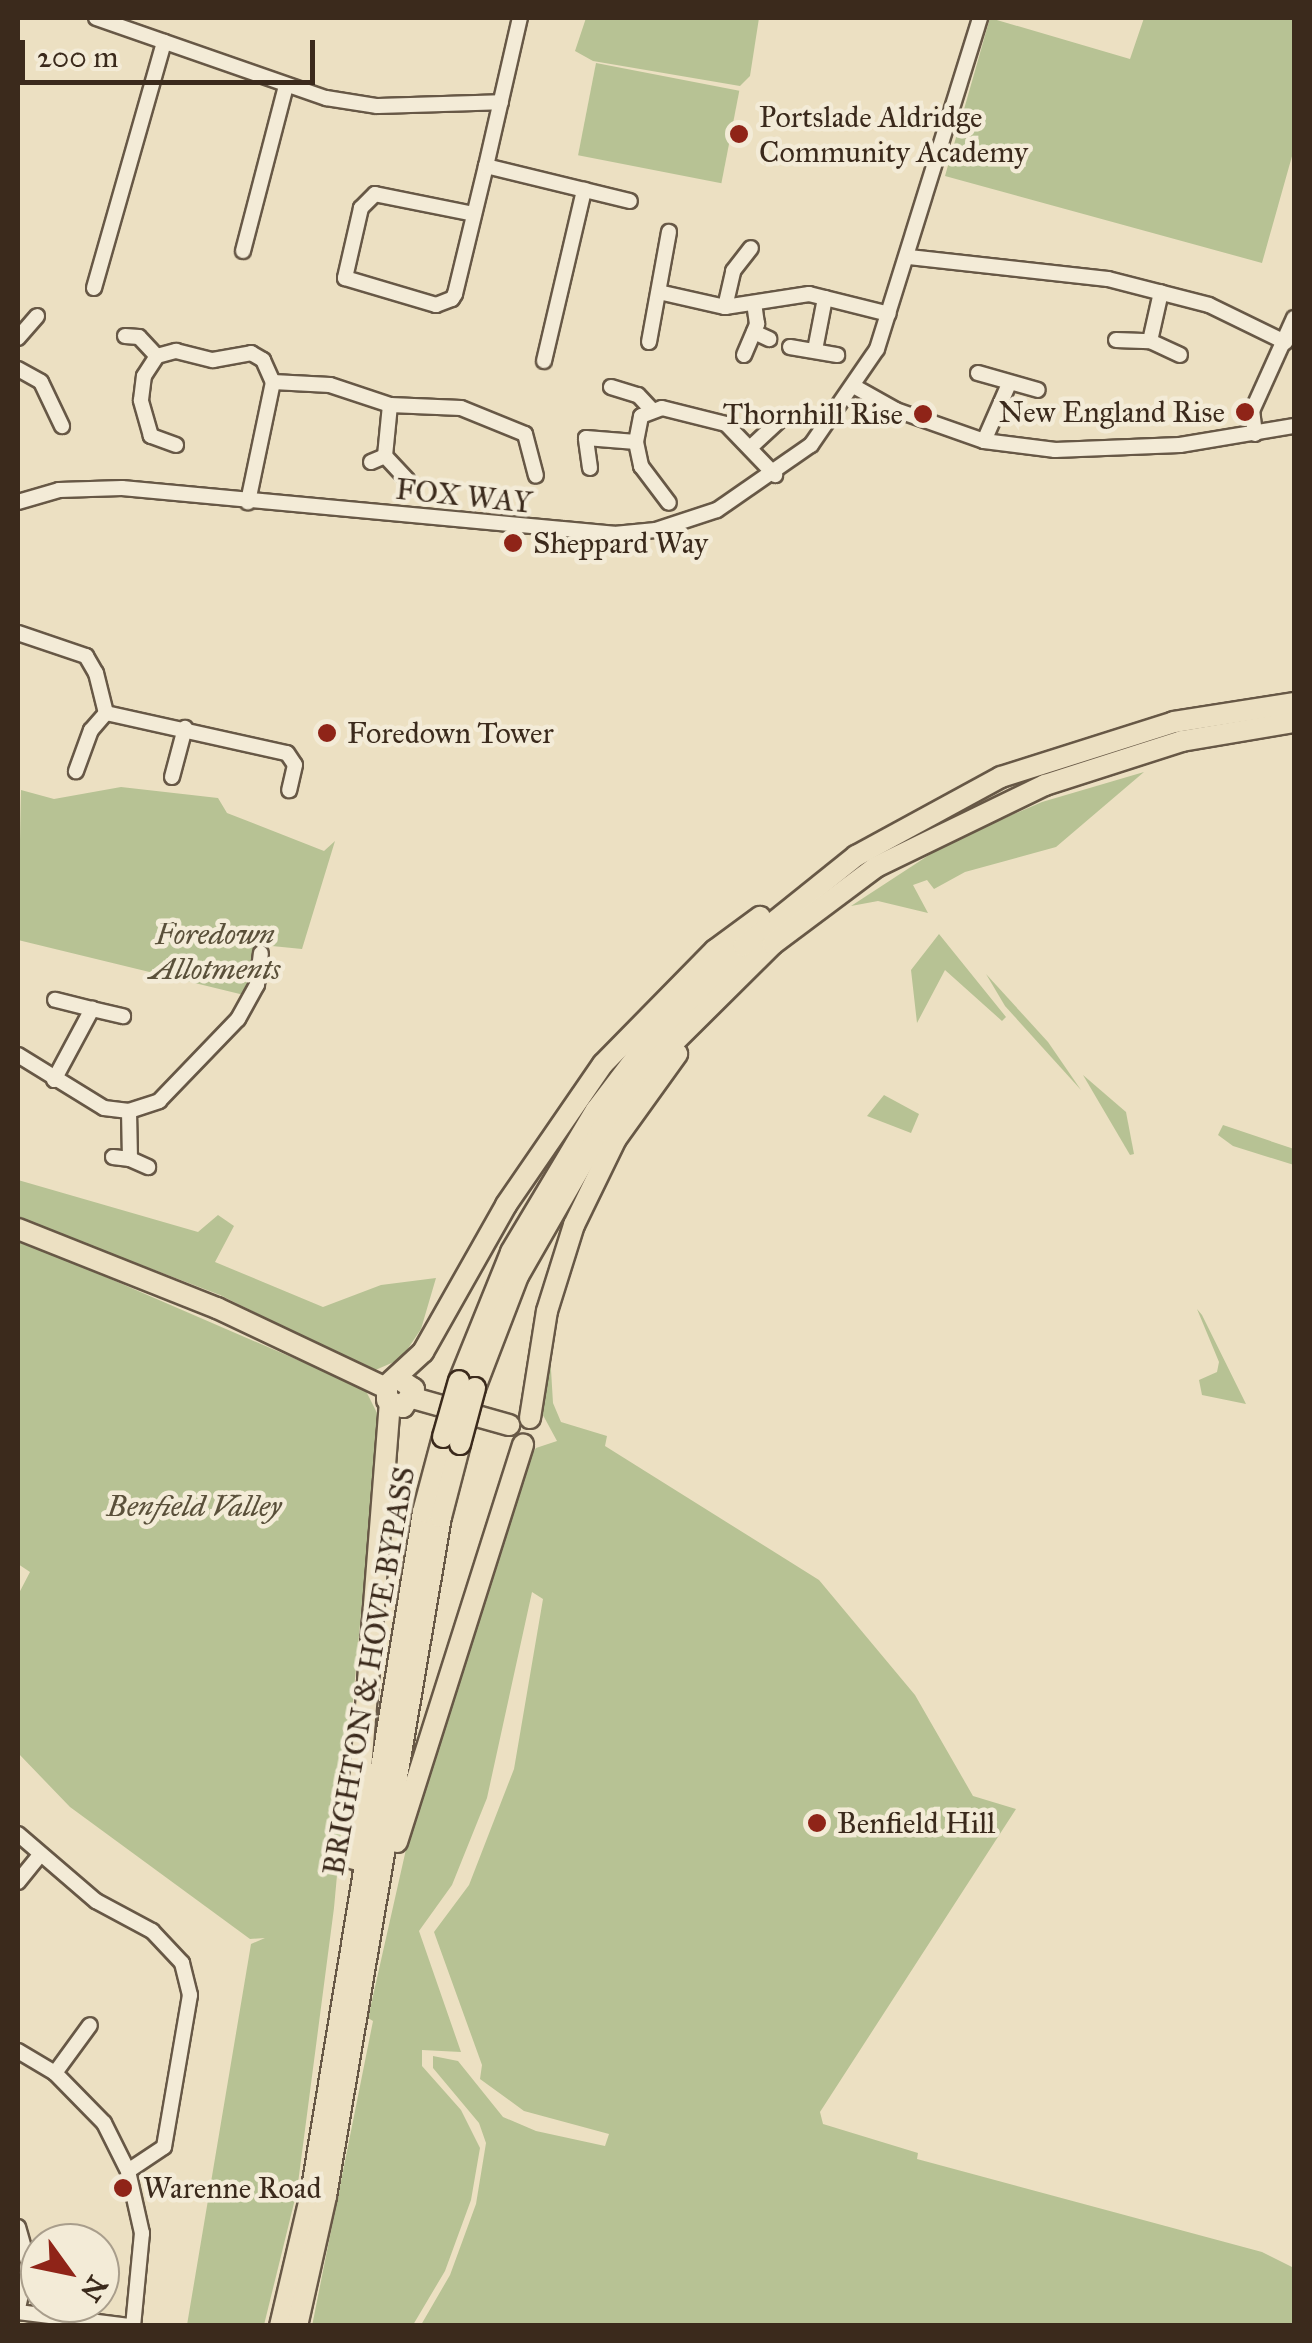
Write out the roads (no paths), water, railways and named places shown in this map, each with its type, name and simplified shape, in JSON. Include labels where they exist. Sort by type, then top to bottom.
[{"type":"highway","name":"BRIGHTON & HOVE BYPASS","points":[[297,2326],[372,1926],[452,1440],[511,1252],[596,1110],[638,1055],[744,946],[856,856],[1001,777],[1174,722],[1294,703]]},
{"type":"highway","name":"BRIGHTON & HOVE BYPASS","points":[[467,1384],[518,1276],[601,1131],[647,1069],[773,944],[876,868],[1045,784],[1182,741],[1294,722]]},
{"type":"highway","points":[[343,1986],[391,1390],[424,1352],[506,1205],[603,1064],[714,950],[856,856]]},
{"type":"highway","points":[[372,1926],[523,1444],[536,1432],[530,1418],[558,1272],[604,1162],[660,1074],[773,944]]},
{"type":"highway","points":[[18,1229],[217,1308],[391,1390],[411,1384],[413,1398],[508,1425]]},
{"type":"highway","points":[[508,1425],[518,1416],[530,1418]]},
{"type":"highway","points":[[508,1425],[510,1438],[523,1444]]},
{"type":"highway","name":"BRIGHTON & HOVE BYPASS","points":[[280,2326],[310,2194],[423,1512],[452,1440]]},
{"type":"street","points":[[96,18],[286,86],[378,106],[500,102]]},
{"type":"street","points":[[474,214],[375,194],[361,208],[344,278],[448,304],[474,214],[520,18]]},
{"type":"street","name":"FOX WAY","points":[[18,502],[90,487],[614,534],[682,523],[775,475],[824,432],[856,388],[909,257],[980,18]]},
{"type":"street","points":[[94,288],[164,42]]},
{"type":"street","points":[[243,251],[286,86]]},
{"type":"street","points":[[486,166],[630,201]]},
{"type":"street","points":[[544,360],[584,190]]},
{"type":"street","points":[[649,342],[663,292],[669,232]]},
{"type":"street","points":[[725,307],[734,271],[751,248]]},
{"type":"street","points":[[909,257],[1024,266],[1161,292],[1209,305],[1285,342]]},
{"type":"street","points":[[663,292],[725,307],[793,293],[889,314]]},
{"type":"street","points":[[1150,342],[1161,292]]},
{"type":"street","points":[[815,350],[825,298]]},
{"type":"street","points":[[744,355],[761,336],[754,303]]},
{"type":"street","points":[[18,338],[37,316]]},
{"type":"street","points":[[1255,434],[1252,411],[1294,319]]},
{"type":"street","points":[[125,336],[139,337],[157,356]]},
{"type":"street","points":[[1116,340],[1150,342],[1180,355]]},
{"type":"street","points":[[790,346],[837,356]]},
{"type":"street","points":[[176,445],[148,443],[140,388],[157,356],[176,350],[213,360],[251,354],[270,369],[273,382],[248,502]]},
{"type":"street","points":[[18,370],[41,382],[62,426]]},
{"type":"street","points":[[978,373],[1008,386],[1038,390]]},
{"type":"street","points":[[273,382],[330,386],[390,406],[444,404],[514,428],[530,442],[536,476]]},
{"type":"street","points":[[984,441],[1008,386]]},
{"type":"street","points":[[611,387],[638,394],[652,410]]},
{"type":"street","points":[[856,388],[896,410],[984,441],[1055,450],[1255,434],[1294,426]]},
{"type":"street","points":[[390,406],[378,459],[406,480]]},
{"type":"street","points":[[669,503],[641,466],[636,442],[641,416],[652,410],[716,420],[752,446],[775,475]]},
{"type":"street","points":[[752,446],[780,420]]},
{"type":"street","points":[[590,468],[586,438],[636,442]]},
{"type":"street","points":[[18,634],[86,656],[106,713]]},
{"type":"street","points":[[106,713],[141,725],[184,728],[287,753],[295,764],[289,790]]},
{"type":"street","points":[[76,771],[92,730],[106,713]]},
{"type":"street","points":[[172,777],[184,728]]},
{"type":"street","points":[[18,1056],[104,1108],[129,1110],[167,1098],[206,1059],[249,1002],[260,953]]},
{"type":"street","points":[[54,1000],[123,1016]]},
{"type":"street","points":[[54,1080],[92,1009]]},
{"type":"street","points":[[129,1110],[121,1158],[148,1166]]},
{"type":"street","points":[[18,1834],[96,1901],[152,1931],[182,1963],[190,1996],[164,2147],[128,2171]]},
{"type":"street","points":[[18,1882],[40,1855]]},
{"type":"street","points":[[55,2073],[90,2025]]},
{"type":"street","points":[[18,2051],[55,2073],[104,2123],[128,2171],[142,2232],[131,2326],[18,2310],[28,2263],[18,2226]]},
{"type":"place","name":"Portslade Aldridge Community Academy","points":[[739,134]]},
{"type":"place","name":"New England Rise","points":[[1245,412]]},
{"type":"place","name":"Thornhill Rise","points":[[923,414]]},
{"type":"place","name":"Sheppard Way","points":[[513,543]]},
{"type":"place","name":"Foredown Tower","points":[[327,733]]},
{"type":"place","name":"Benfield Hill","points":[[817,1823]]},
{"type":"place","name":"Warenne Road","points":[[123,2188]]},
{"type":"park label","name":"Foredown Allotments","points":[[215,951]]},
{"type":"park label","name":"Benfield Valley","points":[[194,1506]]}]
